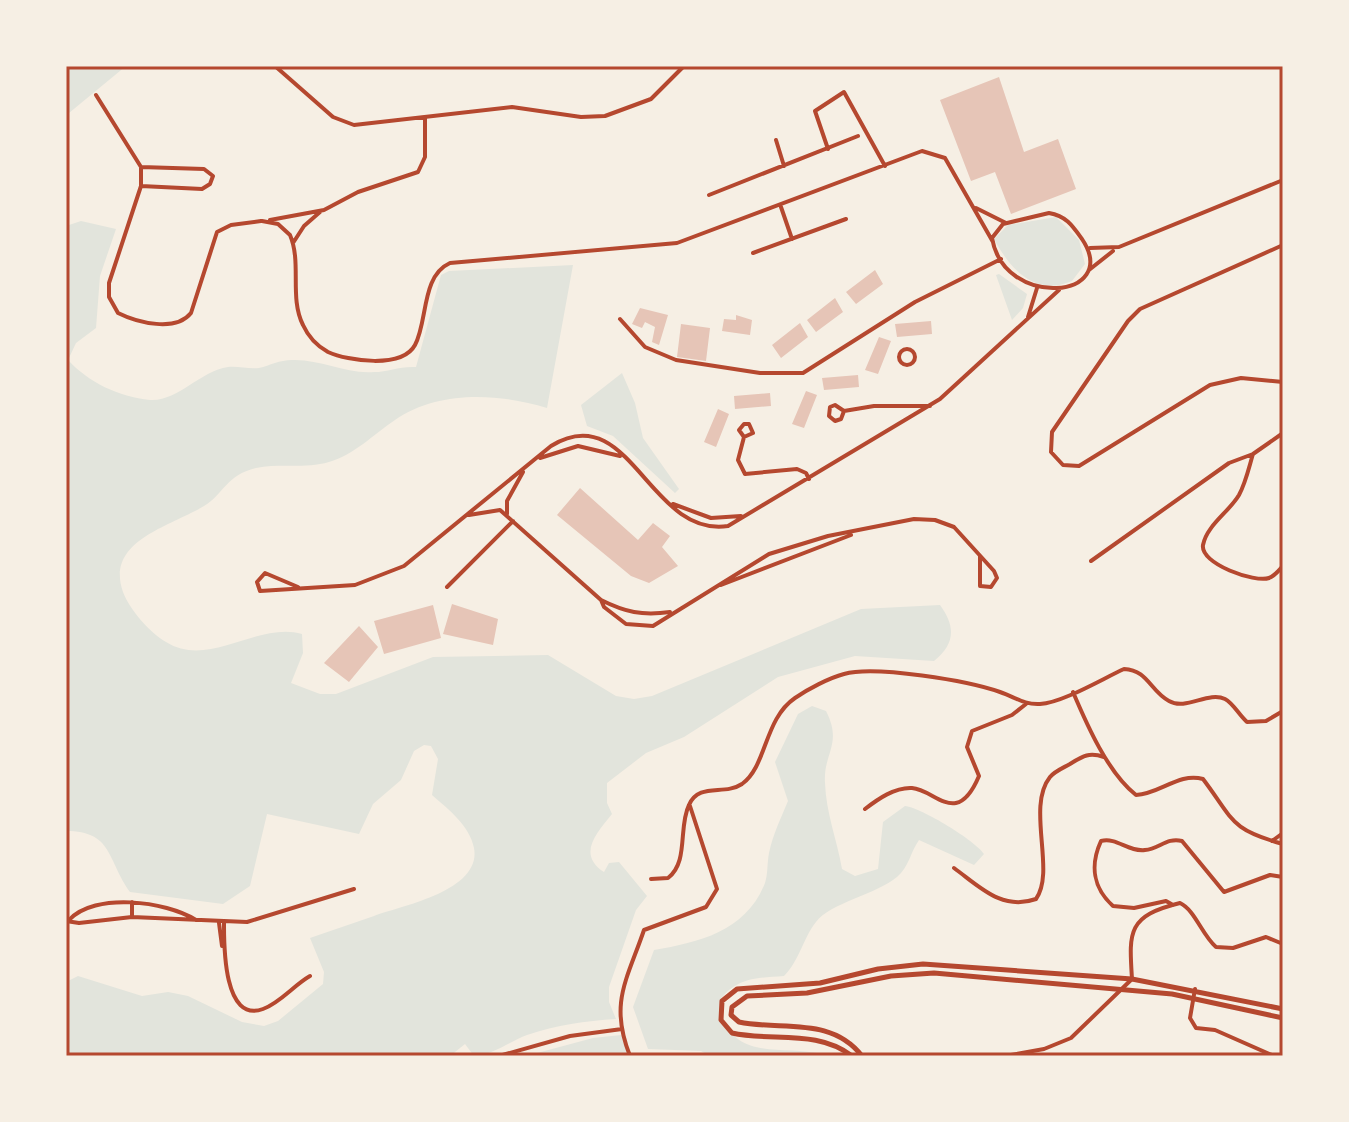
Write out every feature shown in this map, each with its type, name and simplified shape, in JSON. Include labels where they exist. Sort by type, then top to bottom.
[{"type":"main road","points":[[852,1056],[829,1043],[806,1038],[732,1033],[721,1020],[722,1001],[737,989],[820,983],[878,969],[923,964],[1132,979],[1195,989],[1283,1009]]},
{"type":"main road","points":[[862,1056],[846,1041],[824,1029],[739,1022],[731,1015],[732,1007],[747,996],[807,993],[912,973],[1124,988],[1193,998],[1283,1018]]},
{"type":"street","points":[[275,66],[297,88],[343,123],[373,125],[512,107],[581,117],[605,116],[651,99],[684,66]]},
{"type":"street","points":[[828,149],[815,111],[844,92],[885,166]]},
{"type":"street","points":[[96,95],[141,167],[141,186],[109,283],[111,303],[124,316],[173,325],[188,318],[217,232],[231,225],[324,210]]},
{"type":"street","points":[[293,243],[304,226],[324,210],[358,192],[418,172],[425,157],[425,117]]},
{"type":"street","points":[[709,195],[858,136]]},
{"type":"street","points":[[776,140],[784,166]]},
{"type":"street","points":[[262,221],[282,226],[293,243],[297,307],[309,336],[319,346],[336,355],[384,360],[401,356],[414,346],[432,282],[439,270],[450,263],[677,243],[922,151],[941,155],[976,208],[1001,259],[1014,274],[1037,288],[1059,290]]},
{"type":"street","points":[[141,167],[204,169],[213,178],[202,189],[141,186]]},
{"type":"street","points":[[1087,248],[1098,251],[1119,247],[1283,180]]},
{"type":"street","points":[[780,206],[792,239]]},
{"type":"street","points":[[976,208],[1006,223]]},
{"type":"street","points":[[993,242],[995,232],[1006,223],[1043,214],[1059,215],[1071,224],[1087,248],[1090,260],[1087,271]]},
{"type":"street","points":[[753,253],[846,219]]},
{"type":"street","points":[[1283,245],[1140,309],[1128,321],[1052,432],[1051,452],[1063,465],[1079,466],[1210,385],[1241,378],[1283,382]]},
{"type":"street","points":[[298,587],[265,573],[257,582],[260,591],[267,593],[298,587],[339,588],[370,582],[411,561],[561,440],[582,434],[608,443],[689,522],[728,526],[931,406],[970,375],[1059,290],[1077,283],[1087,271],[1119,247]]},
{"type":"street","points":[[620,319],[645,347],[676,360],[760,373],[803,373],[915,302],[1001,259]]},
{"type":"street","points":[[1024,322],[1033,307],[1037,288]]},
{"type":"street","points":[[844,411],[839,421],[829,416],[829,410],[835,405],[844,411],[874,406],[931,406]]},
{"type":"street","points":[[1091,561],[1229,463],[1253,454],[1283,433]]},
{"type":"street","points":[[582,434],[583,446]]},
{"type":"street","points":[[744,437],[738,460],[745,474],[797,469],[809,479]]},
{"type":"street","points":[[537,459],[583,446],[622,456]]},
{"type":"street","points":[[1253,454],[1238,497],[1211,528],[1204,543],[1204,554],[1210,562],[1259,579],[1268,578],[1283,566]]},
{"type":"street","points":[[508,517],[507,501],[527,466]]},
{"type":"street","points":[[672,504],[711,518],[744,516]]},
{"type":"street","points":[[467,516],[492,510],[508,517],[601,600],[619,620],[636,626],[653,626],[670,612],[784,549],[914,519],[935,520],[960,532],[980,556],[997,578],[991,587],[980,586],[977,581],[980,556]]},
{"type":"street","points":[[707,526],[711,518]]},
{"type":"street","points":[[447,587],[513,521]]},
{"type":"street","points":[[719,585],[731,584],[853,533]]},
{"type":"street","points":[[784,549],[788,559]]},
{"type":"street","points":[[601,600],[638,616],[670,612]]},
{"type":"street","points":[[636,626],[638,616]]},
{"type":"street","points":[[651,879],[668,878],[677,867],[683,820],[689,803],[702,791],[730,789],[743,783],[780,712],[795,698],[843,674],[865,671],[919,676],[1000,692],[1026,704],[1044,704],[1124,669],[1144,676],[1168,701],[1178,704],[1220,697],[1228,701],[1247,722],[1256,723],[1283,711]]},
{"type":"street","points":[[1073,692],[1106,758],[1124,786],[1136,795],[1151,794],[1188,776],[1203,779],[1230,820],[1251,835],[1283,844]]},
{"type":"street","points":[[865,809],[878,799],[907,788],[917,789],[938,802],[956,802],[971,791],[979,776],[967,747],[972,731],[1012,715],[1026,704]]},
{"type":"street","points":[[954,868],[1004,902],[1022,904],[1036,899],[1042,885],[1042,801],[1047,781],[1052,774],[1083,756],[1093,753],[1106,758]]},
{"type":"street","points":[[630,1056],[622,1029],[620,993],[644,930],[697,912],[715,896],[716,882],[689,803]]},
{"type":"street","points":[[1272,841],[1283,833]]},
{"type":"street","points":[[1173,905],[1166,901],[1134,908],[1113,906],[1096,885],[1093,868],[1101,841],[1114,840],[1128,849],[1143,851],[1174,839],[1182,841],[1224,892],[1270,875],[1283,877]]},
{"type":"street","points":[[67,921],[79,923],[132,917],[247,922],[354,889]]},
{"type":"street","points":[[67,921],[77,911],[132,902],[187,914],[198,921]]},
{"type":"street","points":[[132,902],[132,917]]},
{"type":"street","points":[[1005,1056],[1044,1049],[1071,1038],[1124,988],[1132,979],[1131,931],[1150,914],[1184,904],[1200,931],[1216,947],[1233,948],[1266,937],[1283,944]]},
{"type":"street","points":[[221,923],[222,946],[231,987],[247,1008],[258,1011],[271,1006],[310,976]]},
{"type":"street","points":[[1195,989],[1190,1018],[1196,1028],[1215,1030],[1274,1056]]},
{"type":"street","points":[[499,1056],[570,1036],[622,1029]]},
{"type":"shaded area","points":[[66,66],[126,66],[69,113],[66,120]]},
{"type":"shaded area","points":[[1056,217],[1079,240],[1085,264],[1072,281],[1059,285],[1035,283],[1016,270],[994,239],[1008,225]]},
{"type":"shaded area","points":[[81,221],[116,229],[100,276],[96,328],[76,343],[68,360],[105,387],[127,396],[150,400],[170,396],[208,374],[228,367],[259,368],[290,360],[364,372],[416,367],[441,275],[449,271],[573,265],[547,408],[489,397],[430,403],[395,420],[338,459],[320,464],[246,471],[204,506],[158,529],[131,548],[123,560],[120,575],[123,592],[141,620],[166,642],[182,649],[199,650],[268,634],[302,634],[303,653],[291,683],[320,694],[336,694],[433,657],[548,655],[616,696],[634,699],[652,696],[861,609],[940,605],[951,628],[949,642],[934,661],[855,656],[778,677],[684,737],[646,753],[607,783],[607,803],[612,814],[595,836],[590,851],[592,858],[604,872],[609,863],[619,862],[647,896],[636,910],[609,987],[609,1002],[616,1019],[549,1029],[527,1035],[487,1054],[474,1056],[465,1044],[450,1056],[66,1056],[66,982],[78,976],[142,996],[168,992],[188,996],[242,1022],[264,1026],[278,1021],[323,984],[324,972],[310,938],[420,901],[453,886],[466,875],[473,863],[474,848],[463,825],[432,795],[438,759],[431,746],[424,745],[414,751],[401,780],[373,804],[359,834],[267,814],[250,886],[223,904],[130,892],[101,842],[81,832],[66,831],[66,226]]},
{"type":"shaded area","points":[[999,274],[1027,294],[1023,308],[1012,320],[996,275]]},
{"type":"shaded area","points":[[622,373],[635,403],[643,438],[679,489],[675,493],[613,436],[587,426],[581,405]]},
{"type":"shaded area","points":[[812,706],[826,711],[833,732],[825,783],[842,869],[855,876],[878,869],[883,822],[905,806],[948,826],[984,854],[974,865],[919,840],[897,877],[832,909],[816,922],[784,976],[756,978],[741,983],[720,1000],[724,1020],[732,1034],[744,1043],[823,1054],[821,1056],[710,1056],[701,1051],[648,1049],[633,1007],[654,950],[720,932],[746,913],[757,899],[766,880],[769,853],[788,801],[775,762],[798,714]]},
{"type":"shaded area","points":[[621,1035],[628,1056],[526,1056],[593,1038]]},
{"type":"building","points":[[999,77],[1024,152],[1058,139],[1076,189],[1011,214],[995,172],[971,181],[940,100]]},
{"type":"building","points":[[875,270],[883,284],[856,304],[846,292]]},
{"type":"building","points":[[835,298],[843,312],[816,332],[807,320]]},
{"type":"building","points":[[640,308],[668,315],[659,345],[652,342],[655,327],[645,322],[642,328],[632,324]]},
{"type":"building","points":[[736,315],[752,320],[750,335],[722,331],[724,319],[736,320]]},
{"type":"building","points":[[931,321],[932,334],[897,337],[895,324]]},
{"type":"building","points":[[800,323],[808,337],[781,358],[772,345]]},
{"type":"building","points":[[681,324],[710,328],[706,361],[677,357]]},
{"type":"building","points":[[879,337],[891,341],[878,374],[865,370]]},
{"type":"building","points":[[858,375],[859,387],[824,390],[822,378]]},
{"type":"building","points":[[806,391],[817,395],[804,428],[792,424]]},
{"type":"building","points":[[770,393],[771,406],[735,409],[734,396]]},
{"type":"building","points":[[718,409],[729,414],[716,447],[704,442]]},
{"type":"building","points":[[580,488],[638,540],[653,523],[670,536],[662,547],[678,566],[649,583],[631,576],[557,515]]},
{"type":"building","points":[[452,604],[498,619],[493,645],[443,634]]},
{"type":"building","points":[[433,605],[441,638],[384,654],[374,621]]},
{"type":"building","points":[[359,626],[378,647],[349,682],[324,663]]}]
